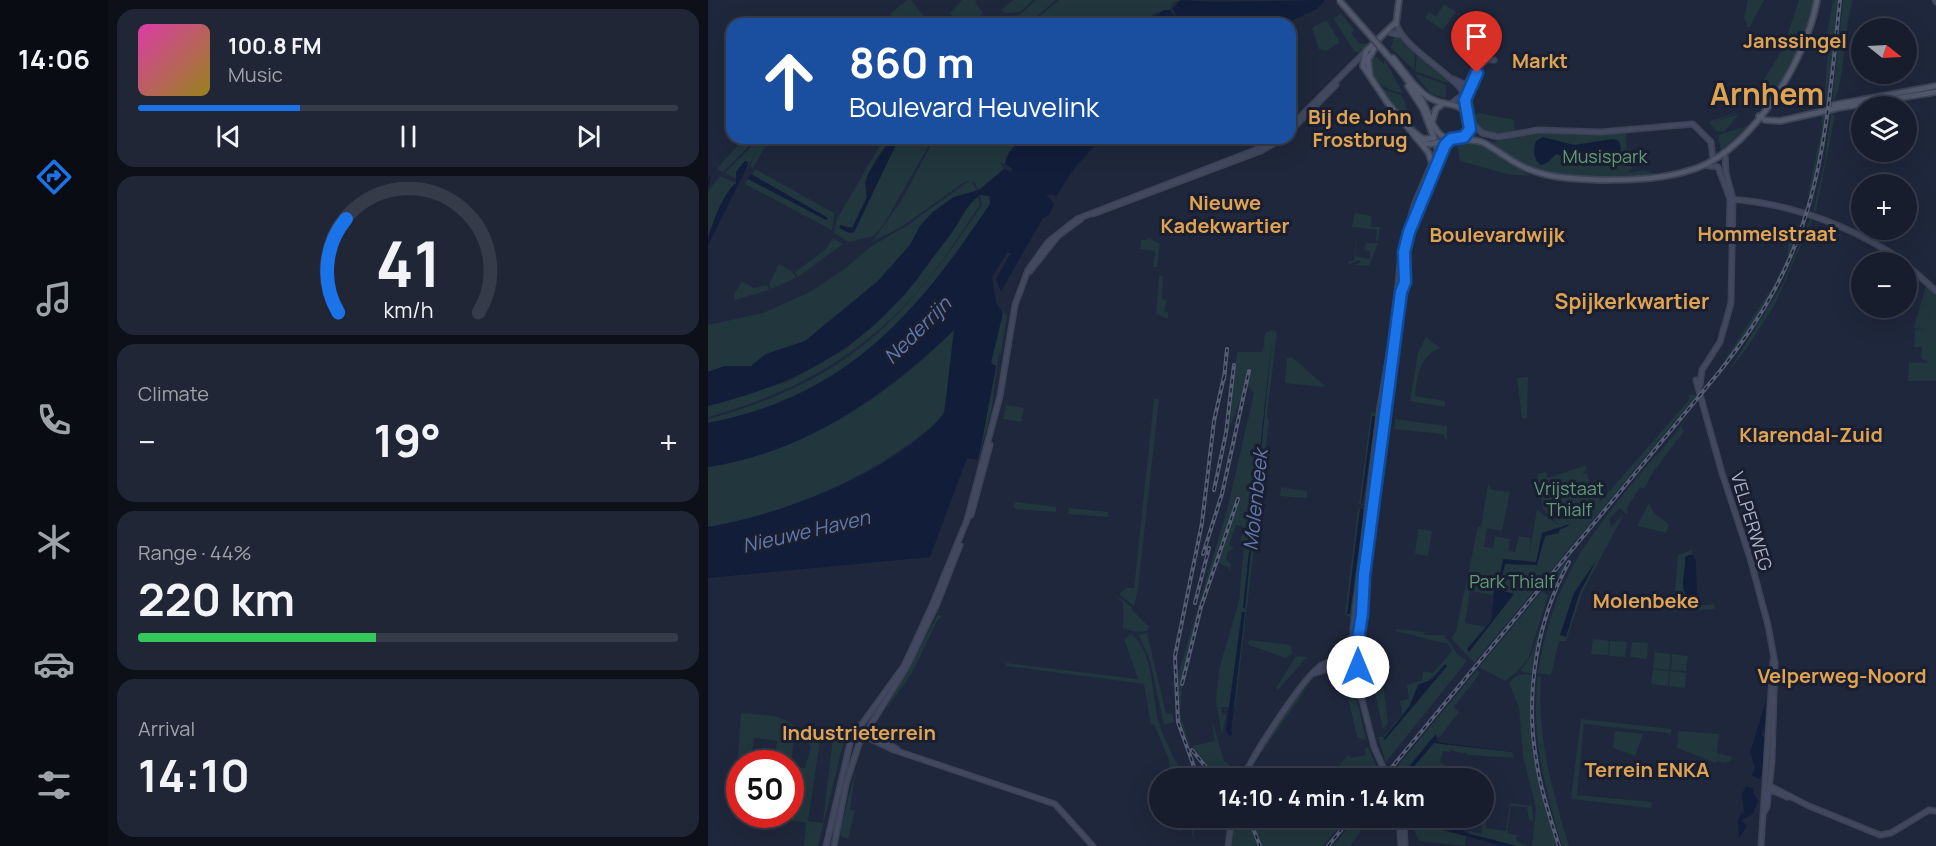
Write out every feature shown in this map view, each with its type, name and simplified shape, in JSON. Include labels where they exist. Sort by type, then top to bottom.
[{"type":"main road","points":[[1339,0],[1421,92],[1444,103],[1452,103],[1466,112]]},
{"type":"main road","points":[[1419,142],[1438,143],[1462,139],[1484,142],[1504,157],[1533,171],[1569,178],[1651,179],[1691,170],[1725,152],[1752,127],[1780,92],[1794,65],[1817,0]]},
{"type":"main road","points":[[1296,123],[1391,33],[1396,22],[1399,2]]},
{"type":"main road","points":[[1396,22],[1405,37],[1444,75],[1461,87],[1463,93]]},
{"type":"main road","points":[[1296,123],[1354,66],[1364,60],[1396,22]]},
{"type":"main road","points":[[1391,33],[1405,37]]},
{"type":"main road","points":[[1382,49],[1420,98],[1439,134],[1449,140]]},
{"type":"main road","points":[[1491,59],[1482,58],[1477,61],[1465,100],[1470,122],[1490,137],[1538,130],[1599,131],[1693,124],[1711,142],[1713,159]]},
{"type":"main road","points":[[1364,60],[1372,81],[1430,154],[1432,163]]},
{"type":"main road","points":[[1354,66],[1366,69]]},
{"type":"main road","points":[[1444,75],[1469,86]]},
{"type":"main road","points":[[1352,659],[1361,626],[1364,575],[1406,271],[1404,252],[1414,213],[1414,203],[1432,163],[1438,143],[1432,127],[1403,77]]},
{"type":"main road","points":[[1452,103],[1469,86]]},
{"type":"main road","points":[[1794,117],[1848,101],[1936,86]]},
{"type":"main road","points":[[1752,127],[1772,121],[1936,92]]},
{"type":"main road","points":[[1432,127],[1434,111],[1444,103]]},
{"type":"main road","points":[[1759,116],[1772,121]]},
{"type":"main road","points":[[1462,139],[1469,132],[1470,122]]},
{"type":"main road","points":[[1408,128],[1425,140],[1432,140],[1435,135]]},
{"type":"main road","points":[[1384,768],[1371,735],[1352,659],[1353,633],[1379,418],[1394,326],[1399,269],[1414,213],[1421,205],[1437,162],[1449,140]]},
{"type":"main road","points":[[834,846],[846,784],[864,734],[903,673],[937,604],[974,505],[997,411],[1014,312],[1030,266],[1048,242],[1077,219],[1268,144]]},
{"type":"main road","points":[[1022,285],[1047,248],[1079,220],[1261,151],[1273,144]]},
{"type":"main road","points":[[1700,387],[1701,373],[1719,347],[1731,303],[1732,199],[1726,173],[1725,152]]},
{"type":"main road","points":[[1703,165],[1718,167],[1732,199],[1729,236]]},
{"type":"main road","points":[[1732,199],[1758,201],[1815,217],[1864,236],[1889,252]]},
{"type":"main road","points":[[1414,203],[1421,205]]},
{"type":"main road","points":[[1399,269],[1401,267],[1406,271]]},
{"type":"main road","points":[[1917,273],[1936,291]]},
{"type":"main road","points":[[1397,285],[1403,287]]},
{"type":"main road","points":[[1696,380],[1700,387]]},
{"type":"main road","name":"VELPERWEG","points":[[1700,387],[1717,455],[1750,558],[1773,655],[1768,787],[1763,814],[1762,846]]},
{"type":"main road","points":[[1381,405],[1384,404],[1387,407]]},
{"type":"main road","points":[[826,846],[846,753],[856,729],[900,673],[929,613],[967,520],[997,411]]},
{"type":"main road","points":[[1379,418],[1386,420]]},
{"type":"main road","points":[[1355,617],[1362,617]]},
{"type":"main road","points":[[1354,625],[1357,628],[1361,626]]},
{"type":"main road","points":[[1249,768],[1274,726],[1312,675],[1322,665],[1352,659]]},
{"type":"main road","points":[[856,729],[909,754],[1055,804],[1092,846]]},
{"type":"main road","points":[[1768,787],[1880,835],[1891,833],[1934,810]]},
{"type":"main road","points":[[1228,846],[1231,828]]},
{"type":"main road","points":[[1402,828],[1403,846]]},
{"type":"green space","points":[[907,0],[911,0],[925,18],[893,18],[890,14]]},
{"type":"green space","points":[[962,0],[977,0],[975,2],[983,13],[978,18],[958,18],[956,15],[953,17],[950,13]]},
{"type":"green space","points":[[1013,0],[1033,0],[1020,12],[1004,13],[1001,10]]},
{"type":"green space","points":[[1036,0],[1056,0],[1035,18],[1004,18],[1019,15]]},
{"type":"green space","points":[[1059,0],[1181,0],[1173,3],[1170,10],[1155,13],[1148,18],[1037,18]]},
{"type":"green space","points":[[1748,0],[1764,0],[1749,28],[1744,18]]},
{"type":"green space","points":[[1799,0],[1815,0],[1801,42],[1774,95],[1765,107],[1757,107],[1753,98],[1783,48]]},
{"type":"green space","points":[[1833,0],[1838,0],[1828,104],[1824,101],[1828,49],[1825,47]]},
{"type":"green space","points":[[1843,0],[1852,0],[1852,4],[1842,72],[1836,97],[1832,103]]},
{"type":"green space","points":[[1444,4],[1456,12],[1443,30],[1425,18],[1429,12],[1436,16]]},
{"type":"green space","points":[[1341,13],[1354,30],[1351,33],[1360,44],[1370,43],[1359,52],[1354,51],[1335,21],[1334,18]]},
{"type":"green space","points":[[1326,20],[1340,42],[1326,51],[1319,49],[1312,28]]},
{"type":"green space","points":[[1394,37],[1398,37],[1415,53],[1414,70],[1391,48]]},
{"type":"green space","points":[[1417,54],[1448,81],[1448,83],[1415,71]]},
{"type":"green space","points":[[1377,57],[1384,64],[1384,59],[1403,93],[1385,87],[1376,79],[1371,66],[1371,58]]},
{"type":"green space","points":[[1414,73],[1446,85],[1446,98],[1431,94]]},
{"type":"green space","points":[[1381,89],[1401,95],[1404,100],[1403,94],[1407,112],[1418,131],[1416,132],[1388,101]]},
{"type":"green space","points":[[1479,113],[1514,120],[1515,132],[1495,133],[1484,130],[1475,123],[1471,116]]},
{"type":"green space","points":[[1738,113],[1713,122],[1739,114],[1724,132],[1716,131],[1710,124],[1710,121]]},
{"type":"green space","points":[[1831,113],[1835,116],[1816,211],[1813,212],[1825,160]]},
{"type":"green space","points":[[1827,114],[1821,156],[1807,210],[1810,195],[1808,194],[1822,129],[1822,116]]},
{"type":"green space","points":[[1748,126],[1721,150],[1718,135]]},
{"type":"green space","name":"Musispark","points":[[1626,132],[1627,157],[1630,144],[1632,161],[1627,162],[1632,168],[1627,173],[1645,170],[1656,175],[1614,179],[1571,177],[1530,167],[1492,145],[1493,142],[1539,133],[1582,135]]},
{"type":"green space","points":[[1457,142],[1481,144],[1530,176],[1507,174],[1460,161]]},
{"type":"green space","points":[[739,144],[751,144],[723,172],[717,169]]},
{"type":"green space","points":[[754,144],[767,144],[753,168],[750,166],[757,149],[745,173],[748,164],[745,161],[736,172],[738,180],[725,173]]},
{"type":"green space","points":[[881,144],[887,144],[869,173],[867,197],[852,229],[840,226],[845,232],[854,232],[896,144],[930,144],[884,224],[874,236],[848,242],[834,233],[837,219]]},
{"type":"green space","points":[[932,144],[1019,144],[1006,157],[1005,164],[1000,162],[1004,169],[979,190],[974,182],[966,181],[900,228],[873,241],[901,201]]},
{"type":"green space","points":[[755,169],[834,213],[832,230],[745,184],[748,179],[756,182],[826,220],[828,218],[752,175]]},
{"type":"green space","points":[[720,176],[736,183],[720,207],[708,235],[708,191]]},
{"type":"green space","points":[[967,182],[972,182],[977,191],[954,197],[933,212],[920,226],[910,245],[878,281],[805,341],[766,354],[751,366],[725,366],[708,372],[708,325],[763,313],[812,291],[847,267],[870,247],[908,225]]},
{"type":"green space","points":[[988,194],[990,204],[934,282],[873,345],[839,371],[800,393],[757,410],[708,423],[708,419],[756,404],[798,386],[835,365],[868,342],[925,282],[982,205],[980,195]]},
{"type":"green space","points":[[978,196],[980,205],[950,250],[916,293],[871,336],[847,355],[795,385],[738,408],[708,417],[708,406],[789,381],[847,348],[905,295],[950,234],[966,207]]},
{"type":"green space","points":[[1355,213],[1372,216],[1371,227],[1380,227],[1378,241],[1374,240],[1377,230],[1352,227]]},
{"type":"green space","points":[[1804,216],[1806,217],[1800,233],[1772,294],[1748,334],[1724,361],[1775,283],[1787,259],[1789,237],[1796,238],[1798,226]]},
{"type":"green space","points":[[1811,218],[1812,221],[1774,306],[1729,371],[1783,283]]},
{"type":"green space","points":[[833,238],[843,244],[798,277],[795,272],[825,250]]},
{"type":"green space","points":[[1148,238],[1160,244],[1157,267],[1153,267],[1155,251],[1140,249],[1141,240]]},
{"type":"green space","points":[[1351,238],[1357,240],[1355,256],[1370,259],[1370,251],[1364,250],[1366,243],[1378,243],[1369,266],[1355,265],[1361,262],[1359,260],[1348,265],[1349,261],[1354,261],[1356,240]]},
{"type":"green space","points":[[779,264],[792,271],[796,278],[771,289],[769,284]]},
{"type":"green space","points":[[1159,275],[1163,276],[1162,299],[1167,300],[1164,311],[1168,312],[1168,319],[1157,314],[1156,319]]},
{"type":"green space","points":[[742,281],[754,288],[767,285],[769,290],[735,300],[734,294]]},
{"type":"green space","points":[[1926,285],[1936,295],[1936,381],[1908,381],[1909,362],[1929,363],[1921,358],[1922,347],[1914,347],[1915,329],[1924,330],[1914,328]]},
{"type":"green space","points":[[1002,310],[1007,316],[1001,353],[999,353],[991,413],[978,460],[996,367],[991,363]]},
{"type":"green space","points":[[955,329],[947,405],[941,416],[928,430],[890,457],[816,496],[763,514],[708,527],[708,467],[743,460],[778,449],[842,418],[873,399],[902,377]]},
{"type":"green space","points":[[1272,330],[1277,332],[1267,416],[1269,421],[1235,708],[1233,707],[1244,612],[1229,707],[1221,707],[1223,721],[1223,714],[1226,714],[1222,734],[1216,702],[1219,669],[1239,601],[1244,545],[1240,543],[1244,527],[1236,525],[1229,545],[1234,548],[1228,552],[1226,559],[1231,564],[1230,571],[1228,567],[1217,563],[1238,495],[1202,601],[1183,672],[1180,715],[1193,754],[1179,720],[1176,699],[1179,671],[1227,510],[1254,393],[1247,385],[1250,365],[1241,399],[1227,434],[1237,352],[1263,352],[1265,333]],"holes":[[[1272,340],[1245,608],[1243,608]]]},
{"type":"green space","points":[[1426,337],[1440,348],[1424,361],[1415,396],[1445,401],[1445,407],[1410,401],[1418,353]]},
{"type":"green space","points":[[1292,357],[1325,387],[1285,383],[1287,358]]},
{"type":"green space","points":[[1528,377],[1527,418],[1522,418],[1517,378]]},
{"type":"green space","name":"Park Thialf","points":[[1689,395],[1697,395],[1474,663],[1451,638],[1456,631],[1478,527],[1481,527],[1488,484],[1492,490],[1510,492],[1502,531],[1487,528],[1484,547],[1493,548],[1495,536],[1510,539],[1508,551],[1515,552],[1519,536],[1531,538],[1529,555],[1537,510],[1560,526],[1543,509],[1537,474],[1546,472],[1548,478],[1586,465],[1587,470],[1582,474],[1587,473],[1591,486],[1596,484],[1594,493],[1601,501],[1689,400]],"holes":[[[1470,591],[1493,595],[1491,620],[1486,627],[1465,623]]]},
{"type":"green space","points":[[1154,399],[1159,399],[1138,589],[1134,606],[1119,594],[1126,588],[1134,588]]},
{"type":"green space","points":[[1006,405],[1024,408],[1021,422],[1003,419]]},
{"type":"green space","points":[[1371,412],[1378,414],[1369,506],[1359,504]],"holes":[[[1373,416],[1375,417],[1364,504],[1361,503]]]},
{"type":"green space","points":[[1687,416],[1681,426],[1684,431],[1654,471],[1644,489],[1640,487],[1627,508],[1628,513],[1626,514],[1620,508],[1609,519],[1611,527],[1624,514],[1583,591],[1566,641],[1559,641],[1551,675],[1538,673],[1552,614],[1561,589],[1573,567],[1601,523]],"holes":[[[1596,561],[1579,594],[1566,636],[1560,635],[1574,593]]]},
{"type":"green space","points":[[1395,419],[1447,426],[1447,442],[1443,434],[1394,429]]},
{"type":"green space","points":[[1382,450],[1385,458],[1367,586],[1365,575]]},
{"type":"green space","points":[[1281,487],[1287,488],[1287,491],[1288,488],[1294,489],[1293,491],[1295,489],[1307,491],[1307,498],[1280,496]]},
{"type":"green space","points":[[1016,502],[1056,507],[1056,512],[1016,509],[1013,506]]},
{"type":"green space","points":[[1649,503],[1654,513],[1669,524],[1666,533],[1637,526]]},
{"type":"green space","points":[[1069,508],[1108,512],[1108,517],[1068,514]]},
{"type":"green space","points":[[1358,508],[1369,509],[1351,618],[1345,614]]},
{"type":"green space","points":[[1418,529],[1432,531],[1428,556],[1415,554]]},
{"type":"green space","points":[[1692,550],[1697,606],[1714,604],[1715,609],[1673,612],[1678,555]]},
{"type":"green space","points":[[1570,557],[1552,595],[1553,592],[1548,585],[1545,587]]},
{"type":"green space","points":[[1542,591],[1548,596],[1529,657],[1518,671],[1505,681],[1479,667]]},
{"type":"green space","points":[[1114,594],[1133,608],[1131,609],[1149,627],[1147,631],[1136,632],[1123,628],[1123,603]]},
{"type":"green space","points":[[1550,600],[1539,642],[1534,674],[1520,671],[1531,655]]},
{"type":"green space","points":[[938,615],[942,616],[937,621],[912,673],[884,712]]},
{"type":"green space","points":[[1396,629],[1404,631],[1400,629],[1423,632],[1425,635],[1444,635],[1458,655],[1467,661],[1386,762],[1378,737],[1383,737],[1402,714],[1400,701],[1409,699],[1407,685],[1422,680],[1423,671],[1433,673],[1452,651],[1448,644],[1396,631]],"holes":[[[1446,666],[1384,740],[1428,681]]]},
{"type":"green space","points":[[1147,633],[1166,713],[1172,714],[1174,722],[1164,725],[1150,661],[1139,635]]},
{"type":"green space","points":[[1131,634],[1139,642],[1144,652],[1151,676],[1159,723],[1179,768],[1169,768],[1169,760],[1154,724],[1151,725],[1144,684],[1006,666],[1006,663],[1138,679],[1124,639]]},
{"type":"green space","points":[[1593,639],[1609,641],[1608,655],[1591,654]]},
{"type":"green space","points":[[1251,640],[1291,645],[1292,654],[1286,658],[1249,645],[1247,642]]},
{"type":"green space","points":[[1610,641],[1627,642],[1625,657],[1609,656]]},
{"type":"green space","points":[[1632,642],[1648,643],[1647,659],[1630,657]]},
{"type":"green space","points":[[1655,652],[1671,654],[1669,670],[1653,668]]},
{"type":"green space","points":[[1672,654],[1688,656],[1686,671],[1671,670]]},
{"type":"green space","points":[[1296,656],[1307,657],[1278,690],[1276,688]]},
{"type":"green space","points":[[1368,661],[1380,661],[1388,723],[1383,729]]},
{"type":"green space","points":[[1653,669],[1669,671],[1668,686],[1651,684]]},
{"type":"green space","points":[[1477,670],[1480,673],[1454,707],[1459,712],[1439,738],[1438,736],[1431,739],[1408,768],[1396,768]]},
{"type":"green space","points":[[1670,671],[1686,673],[1685,688],[1669,686]]},
{"type":"green space","points":[[1317,673],[1262,752],[1261,752],[1280,719]]},
{"type":"green space","points":[[1523,674],[1532,675],[1533,742],[1540,782],[1557,846],[1532,846],[1536,808],[1523,755],[1519,708],[1509,683],[1515,677]]},
{"type":"green space","points":[[1538,676],[1541,677],[1541,720],[1547,763],[1569,846],[1562,846],[1541,762],[1536,720]]},
{"type":"green space","points":[[1352,680],[1366,740],[1357,737],[1345,684]]},
{"type":"green space","points":[[741,713],[778,717],[795,727],[793,750],[776,750],[777,741],[754,738],[752,750],[738,750]]},
{"type":"green space","points":[[1211,717],[1224,761],[1233,768],[1209,768],[1192,746],[1215,741]]},
{"type":"green space","points":[[1581,719],[1672,729],[1670,736],[1668,733],[1584,724],[1577,795],[1652,802],[1651,808],[1571,799]]},
{"type":"green space","points":[[807,727],[822,728],[808,821],[823,823],[832,729],[845,736],[818,846],[804,846],[806,823],[804,823],[804,768],[811,746],[804,739],[807,736]]},
{"type":"green space","points":[[1615,731],[1643,734],[1635,756],[1613,748]]},
{"type":"green space","points":[[1678,731],[1719,734],[1717,753],[1732,757],[1731,761],[1724,763],[1717,761],[1716,763],[1677,748]]},
{"type":"green space","points":[[1433,743],[1512,752],[1514,758],[1468,755],[1451,750],[1443,751],[1440,762],[1445,765],[1444,768],[1422,766],[1412,768]]},
{"type":"green space","points":[[1368,747],[1377,768],[1336,768],[1334,764],[1338,767],[1349,754],[1350,758],[1366,755],[1365,748]]},
{"type":"green space","points":[[856,769],[850,809],[855,810],[848,839],[841,836],[840,831]]},
{"type":"green space","points":[[1510,803],[1532,806],[1533,821],[1529,820],[1527,807],[1511,806],[1507,833],[1517,835],[1516,841],[1528,846],[1517,846],[1469,834],[1469,831],[1481,834],[1482,828],[1506,831]]},
{"type":"green space","points":[[1233,828],[1251,828],[1258,846],[1232,846]]},
{"type":"green space","points":[[1255,828],[1338,828],[1323,846],[1262,846]]},
{"type":"green space","points":[[1348,828],[1363,828],[1350,846],[1333,846]]},
{"type":"green space","points":[[1413,828],[1432,828],[1466,836],[1465,846],[1419,841]]},
{"type":"water","points":[[1181,0],[1214,2],[1325,0],[1317,9],[1296,19],[1177,18],[1173,8]]},
{"type":"water","points":[[1164,10],[1170,10],[1176,18],[1153,18]]},
{"type":"water","points":[[1543,137],[1574,145],[1613,139],[1619,141],[1621,149],[1617,153],[1605,152],[1581,162],[1556,154],[1547,163],[1541,165],[1535,157],[1534,147],[1536,141]]},
{"type":"water","points":[[887,144],[896,144],[854,232],[850,233],[839,228],[840,225],[852,228],[867,197],[865,182]]},
{"type":"water","points":[[1017,144],[1096,144],[1076,166],[1056,196],[1046,194],[1054,204],[1049,215],[1043,218],[1001,291],[996,279],[1011,253],[1007,253],[992,277],[996,303],[1003,313],[991,363],[996,366],[981,447],[977,460],[967,458],[930,557],[708,578],[708,527],[768,513],[835,488],[897,454],[923,435],[944,414],[954,330],[900,377],[842,418],[778,449],[744,460],[708,467],[708,423],[757,411],[800,393],[838,372],[873,345],[905,315],[934,281],[990,204],[990,196],[980,195],[971,204],[926,267],[881,319],[830,358],[773,386],[708,406],[708,372],[725,366],[751,366],[766,354],[805,341],[878,281],[910,245],[920,226],[933,212],[954,197],[979,190],[1004,169],[1011,172],[1012,168],[1005,164],[1009,152]]},
{"type":"water","points":[[745,161],[748,162],[747,167],[708,245],[718,212],[731,187],[736,183],[736,172]]},
{"type":"water","points":[[751,174],[828,218],[826,220],[748,179]]},
{"type":"water","points":[[1272,340],[1245,608],[1243,608]]},
{"type":"water","points":[[1372,416],[1376,417],[1361,504]]},
{"type":"water","points":[[1360,508],[1364,510],[1350,614],[1347,614]]},
{"type":"water","points":[[1560,527],[1559,533],[1545,536],[1537,565],[1505,564],[1499,589],[1514,594],[1469,652],[1467,649],[1491,621],[1494,589],[1497,589],[1503,559],[1536,562],[1542,533]]},
{"type":"water","points":[[1693,555],[1696,562],[1697,597],[1693,600],[1684,592],[1683,587],[1685,557]]},
{"type":"water","points":[[1596,561],[1579,594],[1566,637],[1560,635],[1574,593]]},
{"type":"water","points":[[1242,612],[1245,612],[1231,732],[1233,734],[1229,736],[1226,730]]},
{"type":"water","points":[[1445,664],[1447,666],[1385,740],[1383,739],[1409,707],[1418,685],[1433,679]]},
{"type":"water","points":[[1766,700],[1762,735],[1764,738],[1762,774],[1759,779],[1752,776],[1755,767],[1750,753]]},
{"type":"water","points":[[1436,734],[1437,741],[1443,743],[1513,752],[1434,743],[1413,768],[1408,768]]},
{"type":"water","points":[[1746,786],[1754,789],[1753,793],[1758,800],[1753,814],[1741,820],[1747,826],[1739,838],[1738,821],[1741,813],[1744,813],[1742,794]]},
{"type":"water","points":[[1438,828],[1462,828],[1466,833],[1517,846],[1501,846]]},
{"type":"waterway","points":[[708,186],[710,176]]},
{"type":"waterway","name":"Molenbeek","points":[[1559,529],[1568,525]]},
{"type":"railway","points":[[1391,768],[1720,371],[1753,325],[1779,282],[1798,239],[1812,196],[1829,105],[1840,0]]},
{"type":"railway","points":[[1224,379],[1227,349]]},
{"type":"railway","points":[[1214,490],[1226,433],[1234,365]]},
{"type":"railway","points":[[1203,554],[1222,494],[1249,371]]},
{"type":"railway","points":[[1194,768],[1178,722],[1175,656],[1202,523],[1214,421],[1225,372]]},
{"type":"railway","points":[[1182,684],[1201,607],[1238,499]]},
{"type":"railway","points":[[1195,603],[1209,548]]},
{"type":"railway","points":[[1559,846],[1538,769],[1532,708],[1536,657],[1542,632],[1558,584],[1569,562]]},
{"type":"railway","points":[[1192,750],[1207,768]]},
{"type":"railway","points":[[1253,828],[1260,846]]},
{"type":"railway","points":[[1328,846],[1343,828]]},
{"type":"district","name":"Janssingel","points":[[1795,40]]},
{"type":"district","name":"Markt","points":[[1540,60]]},
{"type":"district","name":"Arnhem","points":[[1767,93]]},
{"type":"district","name":"Bij de John Frostbrug","points":[[1360,128]]},
{"type":"district","name":"Nieuwe Kadekwartier","points":[[1225,214]]},
{"type":"district","name":"Hommelstraat","points":[[1767,233]]},
{"type":"district","name":"Boulevardwijk","points":[[1497,234]]},
{"type":"district","name":"Spijkerkwartier","points":[[1632,301]]},
{"type":"district","name":"Klarendal-Zuid","points":[[1811,434]]},
{"type":"district","name":"Molenbeke","points":[[1646,600]]},
{"type":"district","name":"Velperweg-Noord","points":[[1842,675]]},
{"type":"district","name":"Industrieterrein","points":[[859,732]]},
{"type":"district","name":"Terrein ENKA","points":[[1647,769]]},
{"type":"route","points":[[1358,667],[1358,639],[1364,575],[1401,292],[1405,282],[1404,252],[1415,216],[1445,145],[1451,139],[1462,139],[1471,127],[1465,100],[1477,73]]},
{"type":"water label","name":"Nederrijn","points":[[917,330]]},
{"type":"water label","name":"Nieuwe Haven","points":[[806,531]]},
{"type":"park label","name":"Vrijstaat Thialf","points":[[1569,498]]}]
